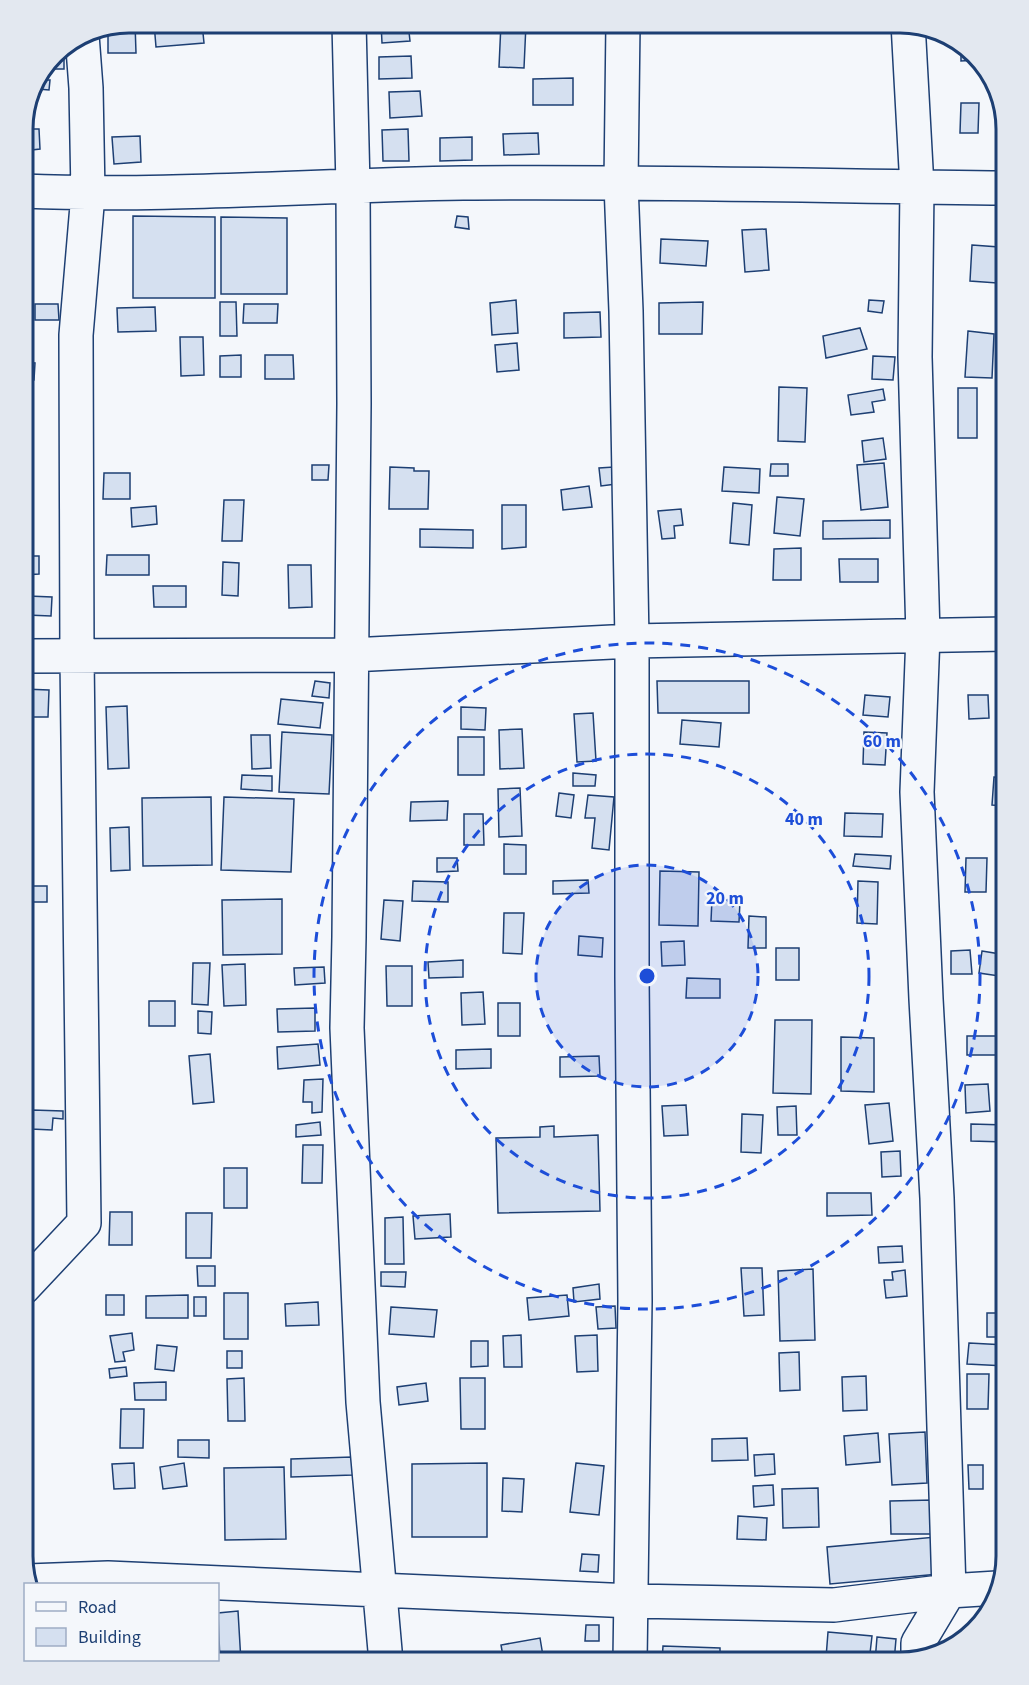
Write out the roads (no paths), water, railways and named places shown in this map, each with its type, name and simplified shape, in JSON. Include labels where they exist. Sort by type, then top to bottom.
[{"type":"street","points":[[349,33],[354,404],[347,1028],[363,1402],[385,1652]]},
{"type":"street","points":[[623,33],[621,184],[626,311],[632,641],[635,1301],[630,1652]]},
{"type":"street","points":[[909,33],[917,187],[915,357],[923,635],[917,792],[937,1198],[949,1591],[918,1643],[918,1650]]},
{"type":"street","points":[[33,1276],[84,1222],[77,657],[76,335],[88,194],[83,45]]},
{"type":"street","points":[[33,191],[88,194],[463,183],[996,188]]},
{"type":"street","points":[[33,656],[351,655],[632,641],[996,634]]},
{"type":"street","points":[[37,1581],[108,1578],[632,1601],[834,1605],[990,1588]]}]
